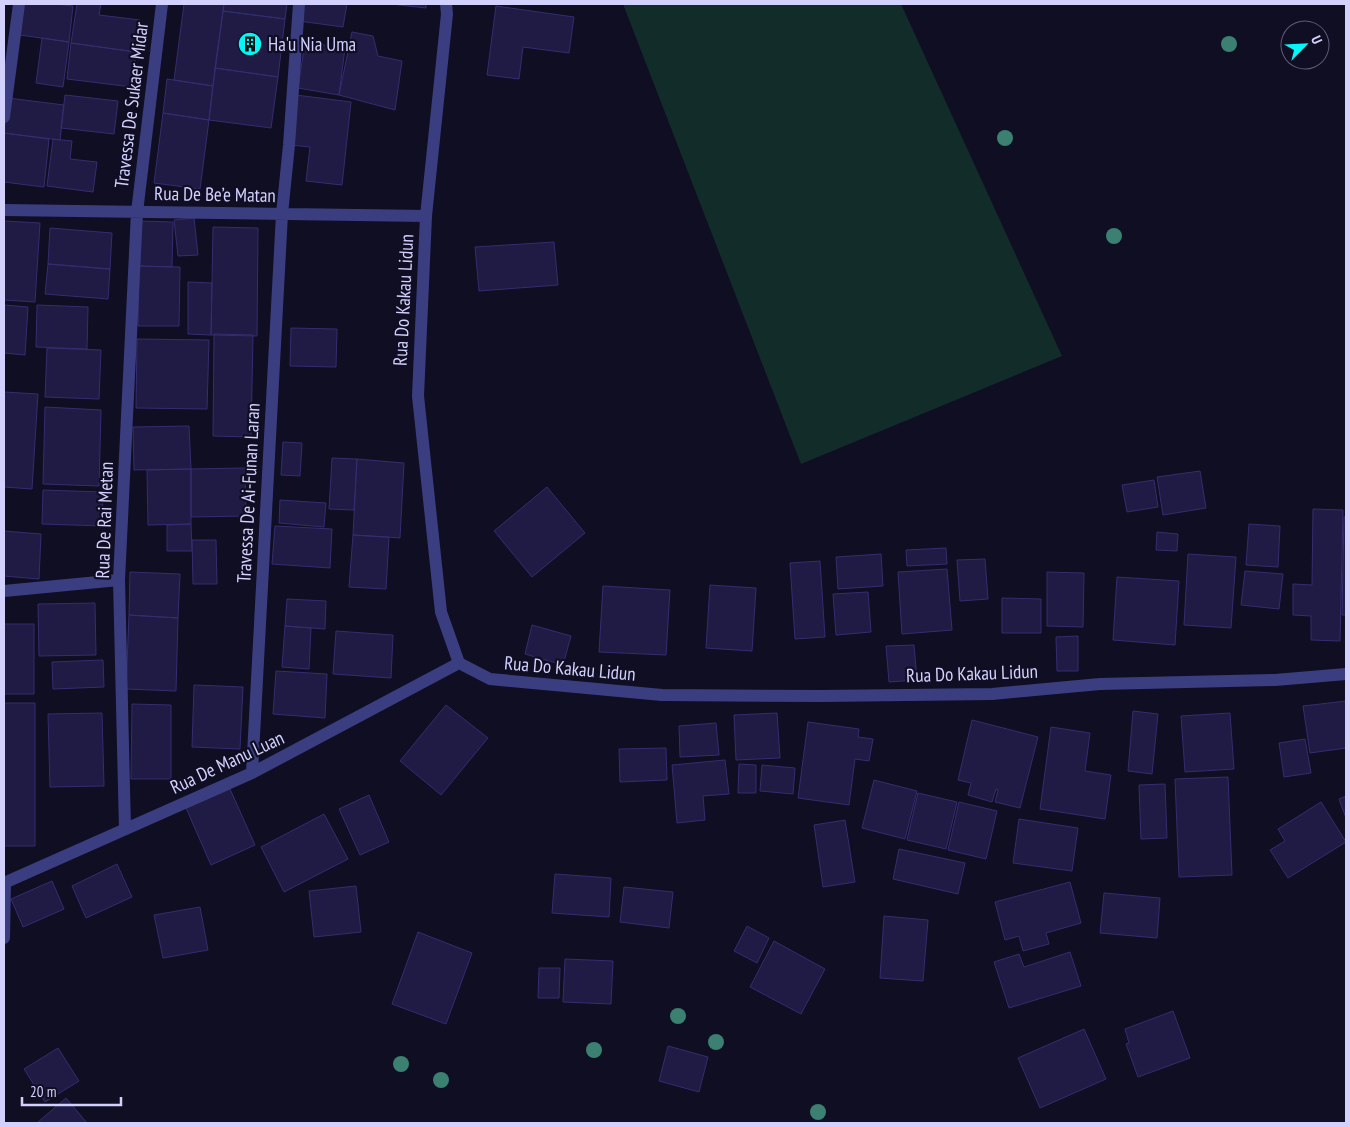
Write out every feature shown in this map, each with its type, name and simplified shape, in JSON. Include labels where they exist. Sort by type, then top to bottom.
[{"type":"street","points":[[4,117],[19,4]]},
{"type":"street","name":"Travessa De Sukaer Midar","points":[[137,212],[162,4]]},
{"type":"street","name":"Travessa De Ai-Funan Laran","points":[[252,773],[282,214],[289,144],[298,4]]},
{"type":"street","name":"Rua Do Kakau Lidun","points":[[446,4],[447,14],[426,216],[418,396],[441,612],[459,663],[490,679],[662,695],[992,694],[1100,684],[1275,680],[1346,674]]},
{"type":"street","name":"Rua De Be’e Matan","points":[[4,210],[426,216]]},
{"type":"street","name":"Rua De Rai Metan","points":[[125,829],[120,580],[137,212]]},
{"type":"street","points":[[4,591],[120,580]]},
{"type":"street","name":"Rua De Manu Luan","points":[[5,882],[252,773],[459,663]]},
{"type":"street","points":[[4,938],[5,882]]},
{"type":"green space","points":[[623,4],[901,4],[1062,356],[801,464]]},
{"type":"building","points":[[24,4],[73,6],[69,42],[20,35]]},
{"type":"building","points":[[77,4],[101,4],[99,15],[140,20],[136,52],[71,43]]},
{"type":"building","points":[[184,4],[224,4],[213,86],[174,80]]},
{"type":"building","points":[[224,4],[287,4],[285,19],[223,11]]},
{"type":"building","points":[[301,4],[347,4],[343,27],[299,21]]},
{"type":"building","points":[[391,4],[426,4],[426,8]]},
{"type":"building","points":[[496,6],[574,17],[569,53],[523,47],[519,79],[487,75]]},
{"type":"building","name":"Ha'u Nia Uma","points":[[223,11],[285,19],[278,77],[215,68]]},
{"type":"building","points":[[352,32],[373,36],[378,56],[402,61],[395,110],[339,95]]},
{"type":"building","points":[[42,38],[69,42],[63,87],[36,83]]},
{"type":"building","points":[[305,42],[345,48],[339,95],[298,88]]},
{"type":"building","points":[[71,43],[136,52],[132,87],[67,79]]},
{"type":"building","points":[[215,68],[278,77],[271,128],[209,120]]},
{"type":"building","points":[[167,79],[213,86],[209,120],[163,113]]},
{"type":"building","points":[[65,95],[118,101],[114,134],[61,128]]},
{"type":"building","points":[[296,95],[351,102],[342,185],[306,181],[310,147],[290,145]]},
{"type":"building","points":[[8,98],[64,105],[60,140],[4,133]]},
{"type":"building","points":[[163,113],[209,120],[200,189],[154,183]]},
{"type":"building","points":[[4,133],[49,139],[44,187],[4,182]]},
{"type":"building","points":[[53,139],[72,141],[70,159],[97,162],[93,192],[47,186]]},
{"type":"building","points":[[194,218],[198,255],[178,256],[174,220]]},
{"type":"building","points":[[4,221],[40,223],[35,302],[4,300]]},
{"type":"building","points":[[139,221],[173,222],[172,267],[139,266]]},
{"type":"building","points":[[213,227],[258,228],[257,336],[211,335]]},
{"type":"building","points":[[50,228],[112,233],[110,269],[48,264]]},
{"type":"building","points":[[554,242],[558,285],[479,291],[475,247]]},
{"type":"building","points":[[48,264],[110,269],[108,299],[45,294]]},
{"type":"building","points":[[139,266],[180,267],[179,326],[138,326]]},
{"type":"building","points":[[188,282],[212,283],[211,335],[188,334]]},
{"type":"building","points":[[4,305],[28,307],[25,355],[4,353]]},
{"type":"building","points":[[37,305],[88,307],[87,349],[36,347]]},
{"type":"building","points":[[291,328],[337,329],[336,367],[290,366]]},
{"type":"building","points":[[214,334],[253,335],[251,437],[213,436]]},
{"type":"building","points":[[137,339],[209,340],[207,409],[136,408]]},
{"type":"building","points":[[47,348],[101,350],[99,399],[45,397]]},
{"type":"building","points":[[4,392],[38,394],[32,489],[4,487]]},
{"type":"building","points":[[45,407],[101,410],[99,486],[43,484]]},
{"type":"building","points":[[189,426],[191,469],[134,470],[133,427]]},
{"type":"building","points":[[283,442],[302,443],[300,476],[281,475]]},
{"type":"building","points":[[332,458],[357,459],[354,510],[329,509]]},
{"type":"building","points":[[357,459],[404,463],[400,538],[353,535]]},
{"type":"building","points":[[245,468],[246,516],[191,517],[191,469]]},
{"type":"building","points":[[191,469],[191,524],[148,525],[147,470]]},
{"type":"building","points":[[1200,471],[1206,508],[1163,515],[1157,477]]},
{"type":"building","points":[[1154,480],[1158,507],[1127,512],[1122,485]]},
{"type":"building","points":[[547,487],[585,533],[532,577],[494,531]]},
{"type":"building","points":[[43,490],[103,492],[102,526],[42,524]]},
{"type":"building","points":[[280,500],[326,503],[324,527],[279,523]]},
{"type":"building","points":[[1313,509],[1343,510],[1340,641],[1311,640],[1311,616],[1293,615],[1293,584],[1312,585]]},
{"type":"building","points":[[1344,517],[1346,517],[1346,615],[1342,615]]},
{"type":"building","points":[[191,524],[192,551],[167,551],[167,525]]},
{"type":"building","points":[[1249,524],[1280,526],[1278,567],[1246,565]]},
{"type":"building","points":[[275,526],[332,529],[330,568],[272,564]]},
{"type":"building","points":[[4,531],[41,534],[39,579],[4,576]]},
{"type":"building","points":[[1157,532],[1178,534],[1177,551],[1156,550]]},
{"type":"building","points":[[353,535],[389,537],[386,589],[349,587]]},
{"type":"building","points":[[192,540],[216,540],[217,584],[193,584]]},
{"type":"building","points":[[946,548],[947,564],[907,566],[906,550]]},
{"type":"building","points":[[881,554],[883,586],[838,589],[836,557]]},
{"type":"building","points":[[1188,554],[1236,557],[1231,628],[1184,625]]},
{"type":"building","points":[[985,559],[988,599],[960,601],[957,560]]},
{"type":"building","points":[[820,561],[825,637],[795,639],[790,563]]},
{"type":"building","points":[[947,569],[952,630],[902,634],[898,572]]},
{"type":"building","points":[[1245,571],[1283,574],[1279,609],[1241,605]]},
{"type":"building","points":[[130,572],[180,574],[178,618],[129,615]]},
{"type":"building","points":[[1047,572],[1084,573],[1083,627],[1047,626]]},
{"type":"building","points":[[1117,577],[1179,581],[1175,645],[1113,640]]},
{"type":"building","points":[[710,585],[756,588],[752,651],[706,648]]},
{"type":"building","points":[[603,586],[670,590],[666,655],[599,652]]},
{"type":"building","points":[[868,592],[871,632],[836,635],[833,594]]},
{"type":"building","points":[[1002,598],[1041,599],[1041,633],[1002,633]]},
{"type":"building","points":[[287,599],[326,601],[325,629],[285,626]]},
{"type":"building","points":[[95,603],[96,655],[39,656],[38,604]]},
{"type":"building","points":[[129,615],[178,618],[176,691],[126,689]]},
{"type":"building","points":[[4,624],[34,624],[34,694],[4,694]]},
{"type":"building","points":[[532,625],[571,636],[563,665],[525,654]]},
{"type":"building","points":[[285,626],[311,628],[309,669],[282,667]]},
{"type":"building","points":[[336,631],[393,635],[391,678],[333,674]]},
{"type":"building","points":[[1078,636],[1078,671],[1057,671],[1056,637]]},
{"type":"building","points":[[914,645],[917,680],[889,682],[886,646]]},
{"type":"building","points":[[103,660],[104,687],[53,689],[52,662]]},
{"type":"building","points":[[276,671],[327,674],[325,718],[273,714]]},
{"type":"building","points":[[194,685],[243,687],[240,749],[192,747]]},
{"type":"building","points":[[1346,701],[1346,748],[1310,753],[1303,706]]},
{"type":"building","points":[[4,703],[35,703],[35,846],[4,846]]},
{"type":"building","points":[[132,704],[171,705],[171,779],[131,779]]},
{"type":"building","points":[[446,705],[488,738],[441,795],[400,761]]},
{"type":"building","points":[[1133,711],[1158,714],[1152,774],[1128,771]]},
{"type":"building","points":[[102,713],[104,786],[50,787],[48,714]]},
{"type":"building","points":[[777,713],[780,758],[736,760],[734,715]]},
{"type":"building","points":[[1230,713],[1234,769],[1185,772],[1181,716]]},
{"type":"building","points":[[972,720],[1038,737],[1020,808],[995,802],[998,790],[996,789],[992,802],[968,795],[971,783],[958,780]]},
{"type":"building","points":[[808,722],[859,729],[858,737],[873,739],[869,761],[855,759],[849,805],[798,798]]},
{"type":"building","points":[[716,723],[719,755],[680,757],[679,726]]},
{"type":"building","points":[[1051,727],[1090,733],[1085,771],[1111,775],[1105,819],[1040,809]]},
{"type":"building","points":[[1305,739],[1311,773],[1284,777],[1279,743]]},
{"type":"building","points":[[666,748],[667,780],[620,782],[619,749]]},
{"type":"building","points":[[725,760],[729,794],[703,796],[705,820],[677,823],[672,765]]},
{"type":"building","points":[[739,764],[756,765],[756,793],[738,793]]},
{"type":"building","points":[[762,765],[795,768],[793,794],[760,791]]},
{"type":"building","points":[[1228,777],[1232,875],[1179,877],[1175,779]]},
{"type":"building","points":[[874,780],[917,791],[905,839],[862,828]]},
{"type":"building","points":[[1165,784],[1167,838],[1141,839],[1139,785]]},
{"type":"building","points":[[230,789],[255,845],[211,865],[186,808]]},
{"type":"building","points":[[918,793],[957,802],[946,849],[907,840]]},
{"type":"building","points":[[369,795],[389,842],[360,855],[339,809]]},
{"type":"building","points":[[1346,796],[1346,818],[1339,799]]},
{"type":"building","points":[[959,802],[997,811],[986,859],[948,850]]},
{"type":"building","points":[[1321,802],[1346,842],[1288,878],[1270,850],[1285,841],[1278,829]]},
{"type":"building","points":[[324,814],[348,859],[284,892],[261,847]]},
{"type":"building","points":[[1019,819],[1078,828],[1072,871],[1013,863]]},
{"type":"building","points":[[845,820],[855,882],[823,887],[814,825]]},
{"type":"building","points":[[899,849],[965,863],[958,894],[893,879]]},
{"type":"building","points":[[117,864],[132,897],[86,918],[72,886]]},
{"type":"building","points":[[555,874],[611,878],[609,917],[552,913]]},
{"type":"building","points":[[52,881],[64,909],[23,927],[11,899]]},
{"type":"building","points":[[1070,882],[1081,923],[1046,933],[1049,944],[1023,951],[1019,936],[1005,940],[995,902]]},
{"type":"building","points":[[356,886],[361,932],[314,937],[309,891]]},
{"type":"building","points":[[624,887],[673,892],[669,928],[620,922]]},
{"type":"building","points":[[1104,893],[1160,898],[1157,938],[1100,933]]},
{"type":"building","points":[[200,907],[208,950],[163,958],[154,915]]},
{"type":"building","points":[[884,916],[928,920],[923,981],[880,978]]},
{"type":"building","points":[[747,926],[769,938],[757,963],[734,951]]},
{"type":"building","points":[[418,932],[472,953],[446,1024],[392,1004]]},
{"type":"building","points":[[774,941],[825,969],[801,1014],[750,987]]},
{"type":"building","points":[[1070,952],[1081,986],[1009,1008],[994,962],[1019,954],[1024,967]]},
{"type":"building","points":[[565,959],[613,961],[611,1004],[563,1002]]},
{"type":"building","points":[[539,968],[560,968],[559,998],[538,998]]},
{"type":"building","points":[[1173,1011],[1190,1058],[1138,1077],[1126,1044],[1129,1043],[1125,1029]]},
{"type":"building","points":[[1084,1029],[1106,1079],[1040,1108],[1018,1058]]},
{"type":"building","points":[[668,1046],[708,1057],[699,1092],[659,1081]]},
{"type":"building","points":[[58,1048],[79,1081],[45,1102],[24,1069]]},
{"type":"building","points":[[66,1098],[87,1123],[37,1123]]},
{"type":"place","name":"Ha'u Nia Uma","points":[[250,44]]}]
